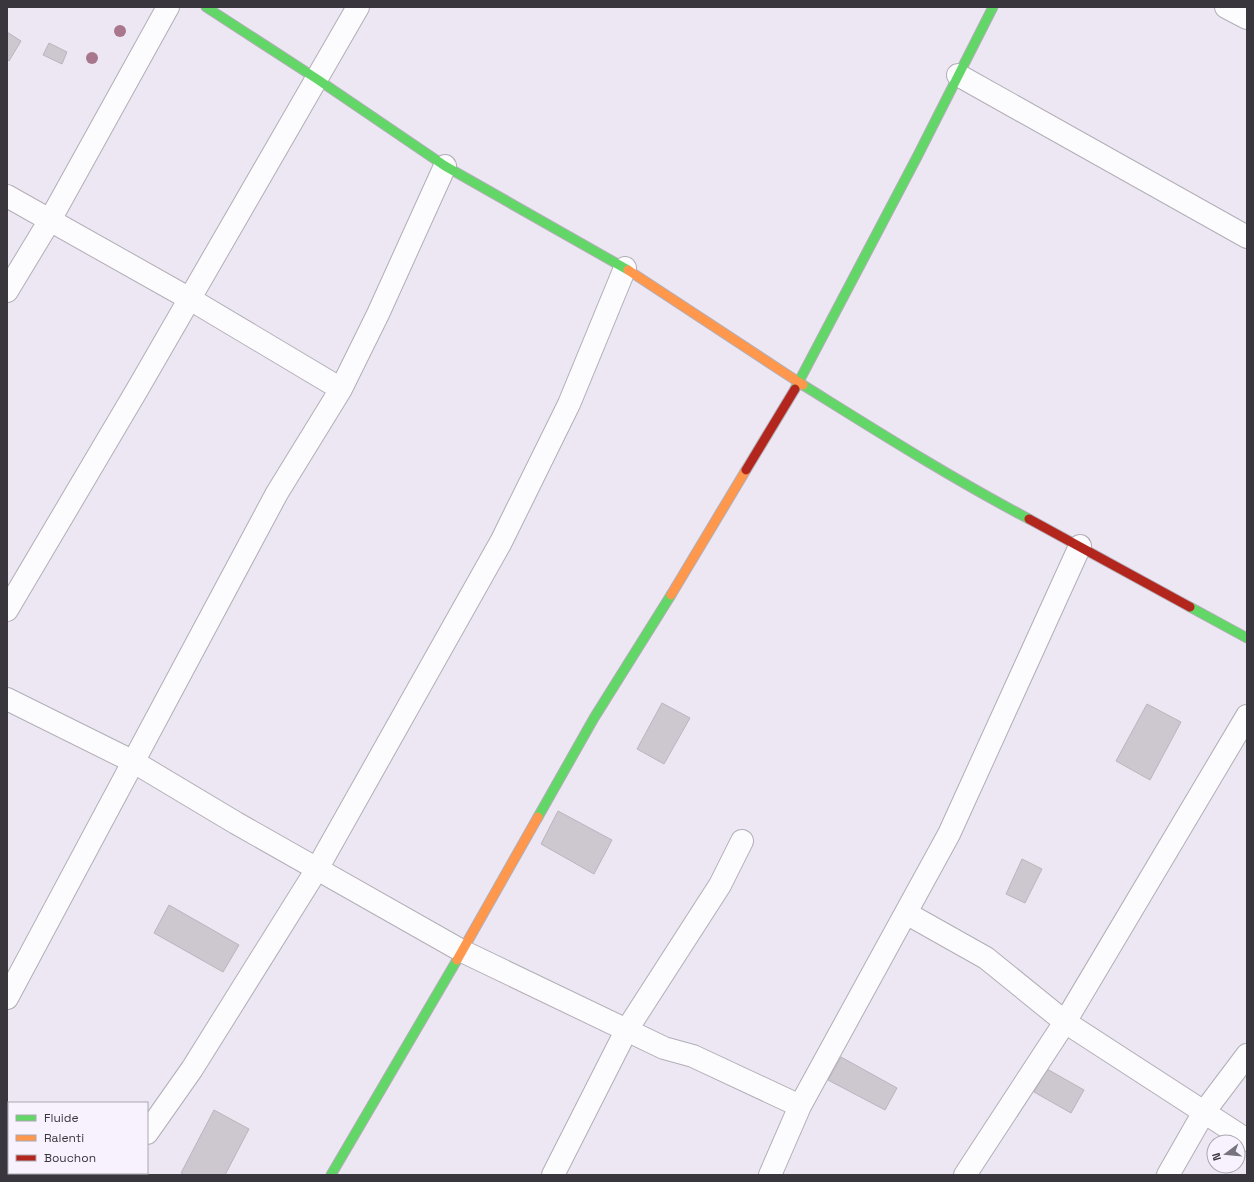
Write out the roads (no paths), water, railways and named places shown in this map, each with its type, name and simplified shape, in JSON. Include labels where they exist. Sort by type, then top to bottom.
[{"type":"street","points":[[7,291],[50,220],[168,7]]},
{"type":"street","points":[[206,7],[317,79],[445,166],[625,268],[799,382],[902,447],[986,496],[1247,638]]},
{"type":"street","points":[[7,610],[190,299],[358,7]]},
{"type":"street","points":[[331,1175],[462,951],[594,718],[683,575],[799,382],[992,7]]},
{"type":"street","points":[[1226,7],[1247,18]]},
{"type":"street","points":[[958,75],[1247,237]]},
{"type":"street","points":[[7,998],[277,493],[341,388],[378,314],[445,166]]},
{"type":"street","points":[[7,196],[190,299],[341,388]]},
{"type":"street","points":[[148,1132],[192,1068],[317,869],[501,542],[569,404],[625,268]]},
{"type":"street","points":[[770,1175],[800,1106],[949,834],[1080,546]]},
{"type":"street","points":[[7,699],[134,762],[236,823],[462,951],[664,1048],[693,1056],[800,1106]]},
{"type":"street","points":[[965,1175],[1065,1022],[1247,716]]},
{"type":"street","points":[[553,1175],[626,1030],[720,885],[742,841]]},
{"type":"street","points":[[906,913],[986,958],[1065,1022],[1247,1140]]},
{"type":"street","points":[[1168,1175],[1204,1112],[1247,1055]]}]
